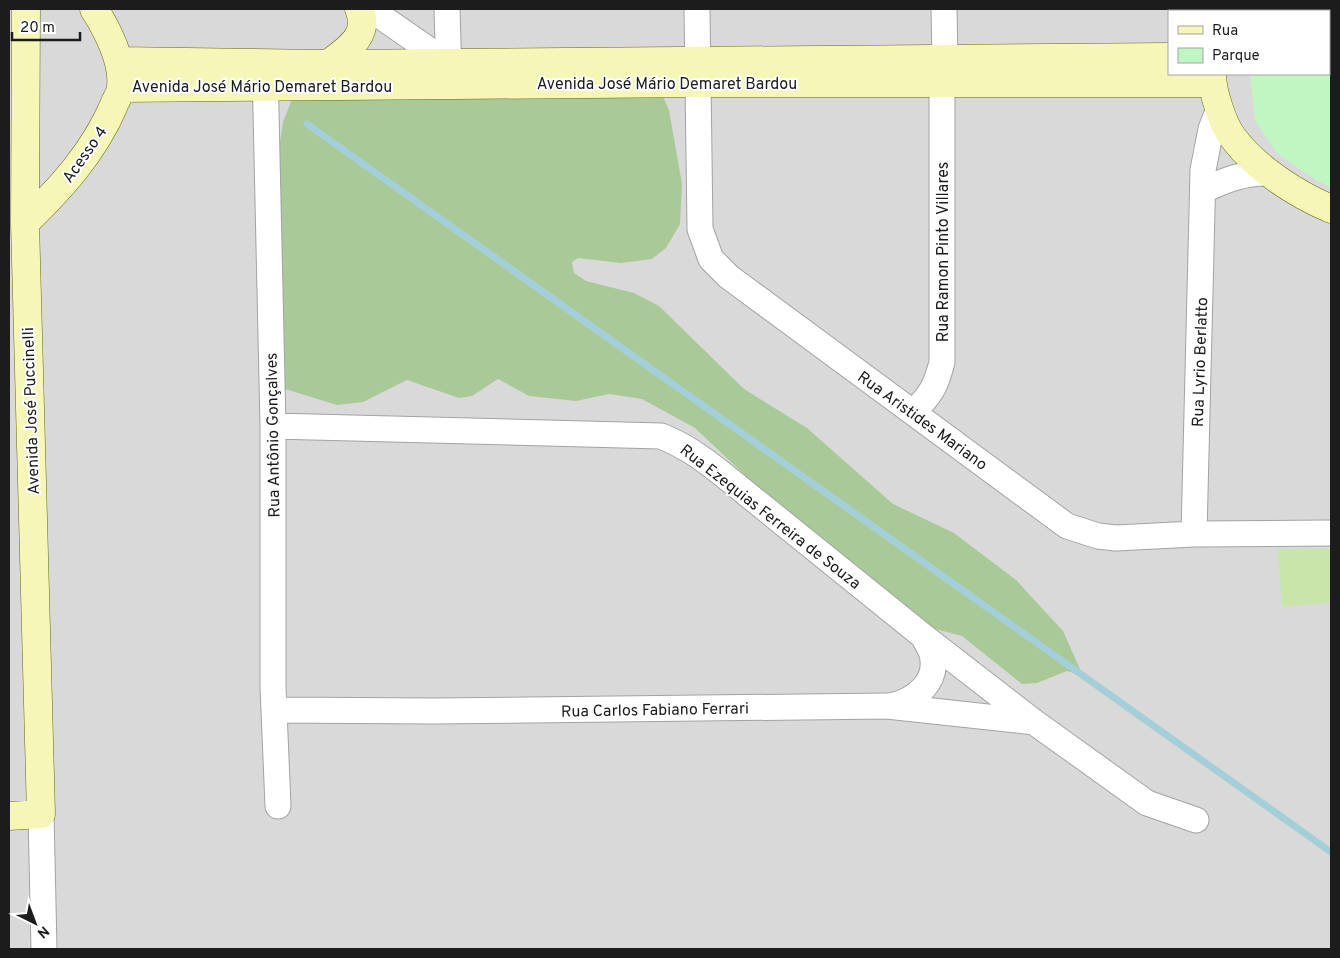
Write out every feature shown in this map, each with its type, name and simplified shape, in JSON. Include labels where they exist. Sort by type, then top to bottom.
[{"type":"street","name":"Avenida José Puccinelli","points":[[26,9],[25,223],[41,814]]},
{"type":"street","points":[[94,9],[104,24],[120,74]]},
{"type":"street","points":[[328,64],[351,48],[360,35],[363,18],[359,9]]},
{"type":"street","points":[[370,9],[448,74]]},
{"type":"street","points":[[447,9],[448,74]]},
{"type":"street","name":"Rua Aristides Mariano","points":[[697,9],[700,228],[711,259],[729,277],[1067,526],[1098,536],[1116,538],[1194,534],[1331,533]]},
{"type":"street","name":"Rua Ramon Pinto Villares","points":[[914,412],[926,400],[937,382],[942,362],[944,9]]},
{"type":"street","name":"Avenida José Mário Demaret Bardou","points":[[943,70],[1168,57]]},
{"type":"street","name":"Avenida José Mário Demaret Bardou","points":[[265,75],[328,64],[448,74]]},
{"type":"street","name":"Avenida José Mário Demaret Bardou","points":[[120,74],[265,75],[943,70],[1212,78]]},
{"type":"street","name":"Acesso 4","points":[[25,223],[64,184],[85,157],[109,116],[120,74]]},
{"type":"street","name":"Rua Antônio Gonçalves","points":[[265,75],[273,426],[273,687],[278,806]]},
{"type":"street","points":[[1212,78],[1219,109],[1233,138],[1267,173],[1319,204],[1331,208]]},
{"type":"street","name":"Rua Lyrio Berlatto","points":[[1194,534],[1206,151],[1211,129],[1219,109]]},
{"type":"street","points":[[1204,190],[1239,175],[1267,173]]},
{"type":"street","name":"Rua Ezequias Ferreira de Souza","points":[[273,426],[661,436],[689,449],[721,473],[923,636],[1034,722],[1147,803],[1196,820]]},
{"type":"street","points":[[887,706],[901,704],[926,686],[933,670],[933,661],[923,636]]},
{"type":"street","name":"Rua Carlos Fabiano Ferrari","points":[[275,710],[887,706],[1034,722]]},
{"type":"street","points":[[9,816],[41,814],[44,949]]},
{"type":"shaded area","points":[[9,9],[1331,9],[1331,949],[10,949]]},
{"type":"green space","points":[[1331,9],[1331,187],[1317,181],[1278,154],[1255,121],[1250,75],[1330,75],[1330,10],[1273,10]]},
{"type":"green space","points":[[657,83],[669,110],[682,184],[680,224],[666,248],[652,259],[621,263],[578,258],[572,262],[574,273],[586,281],[634,293],[659,306],[744,389],[807,428],[893,504],[954,533],[1016,580],[1063,631],[1083,676],[1067,671],[1037,683],[1022,684],[962,636],[897,619],[695,428],[642,399],[609,394],[576,401],[529,396],[498,379],[472,396],[459,398],[407,380],[363,402],[337,405],[282,388],[269,216],[283,122],[292,99]]},
{"type":"green space","points":[[1278,549],[1331,549],[1331,602],[1282,607]]},
{"type":"waterway","points":[[307,124],[1331,852]]}]
